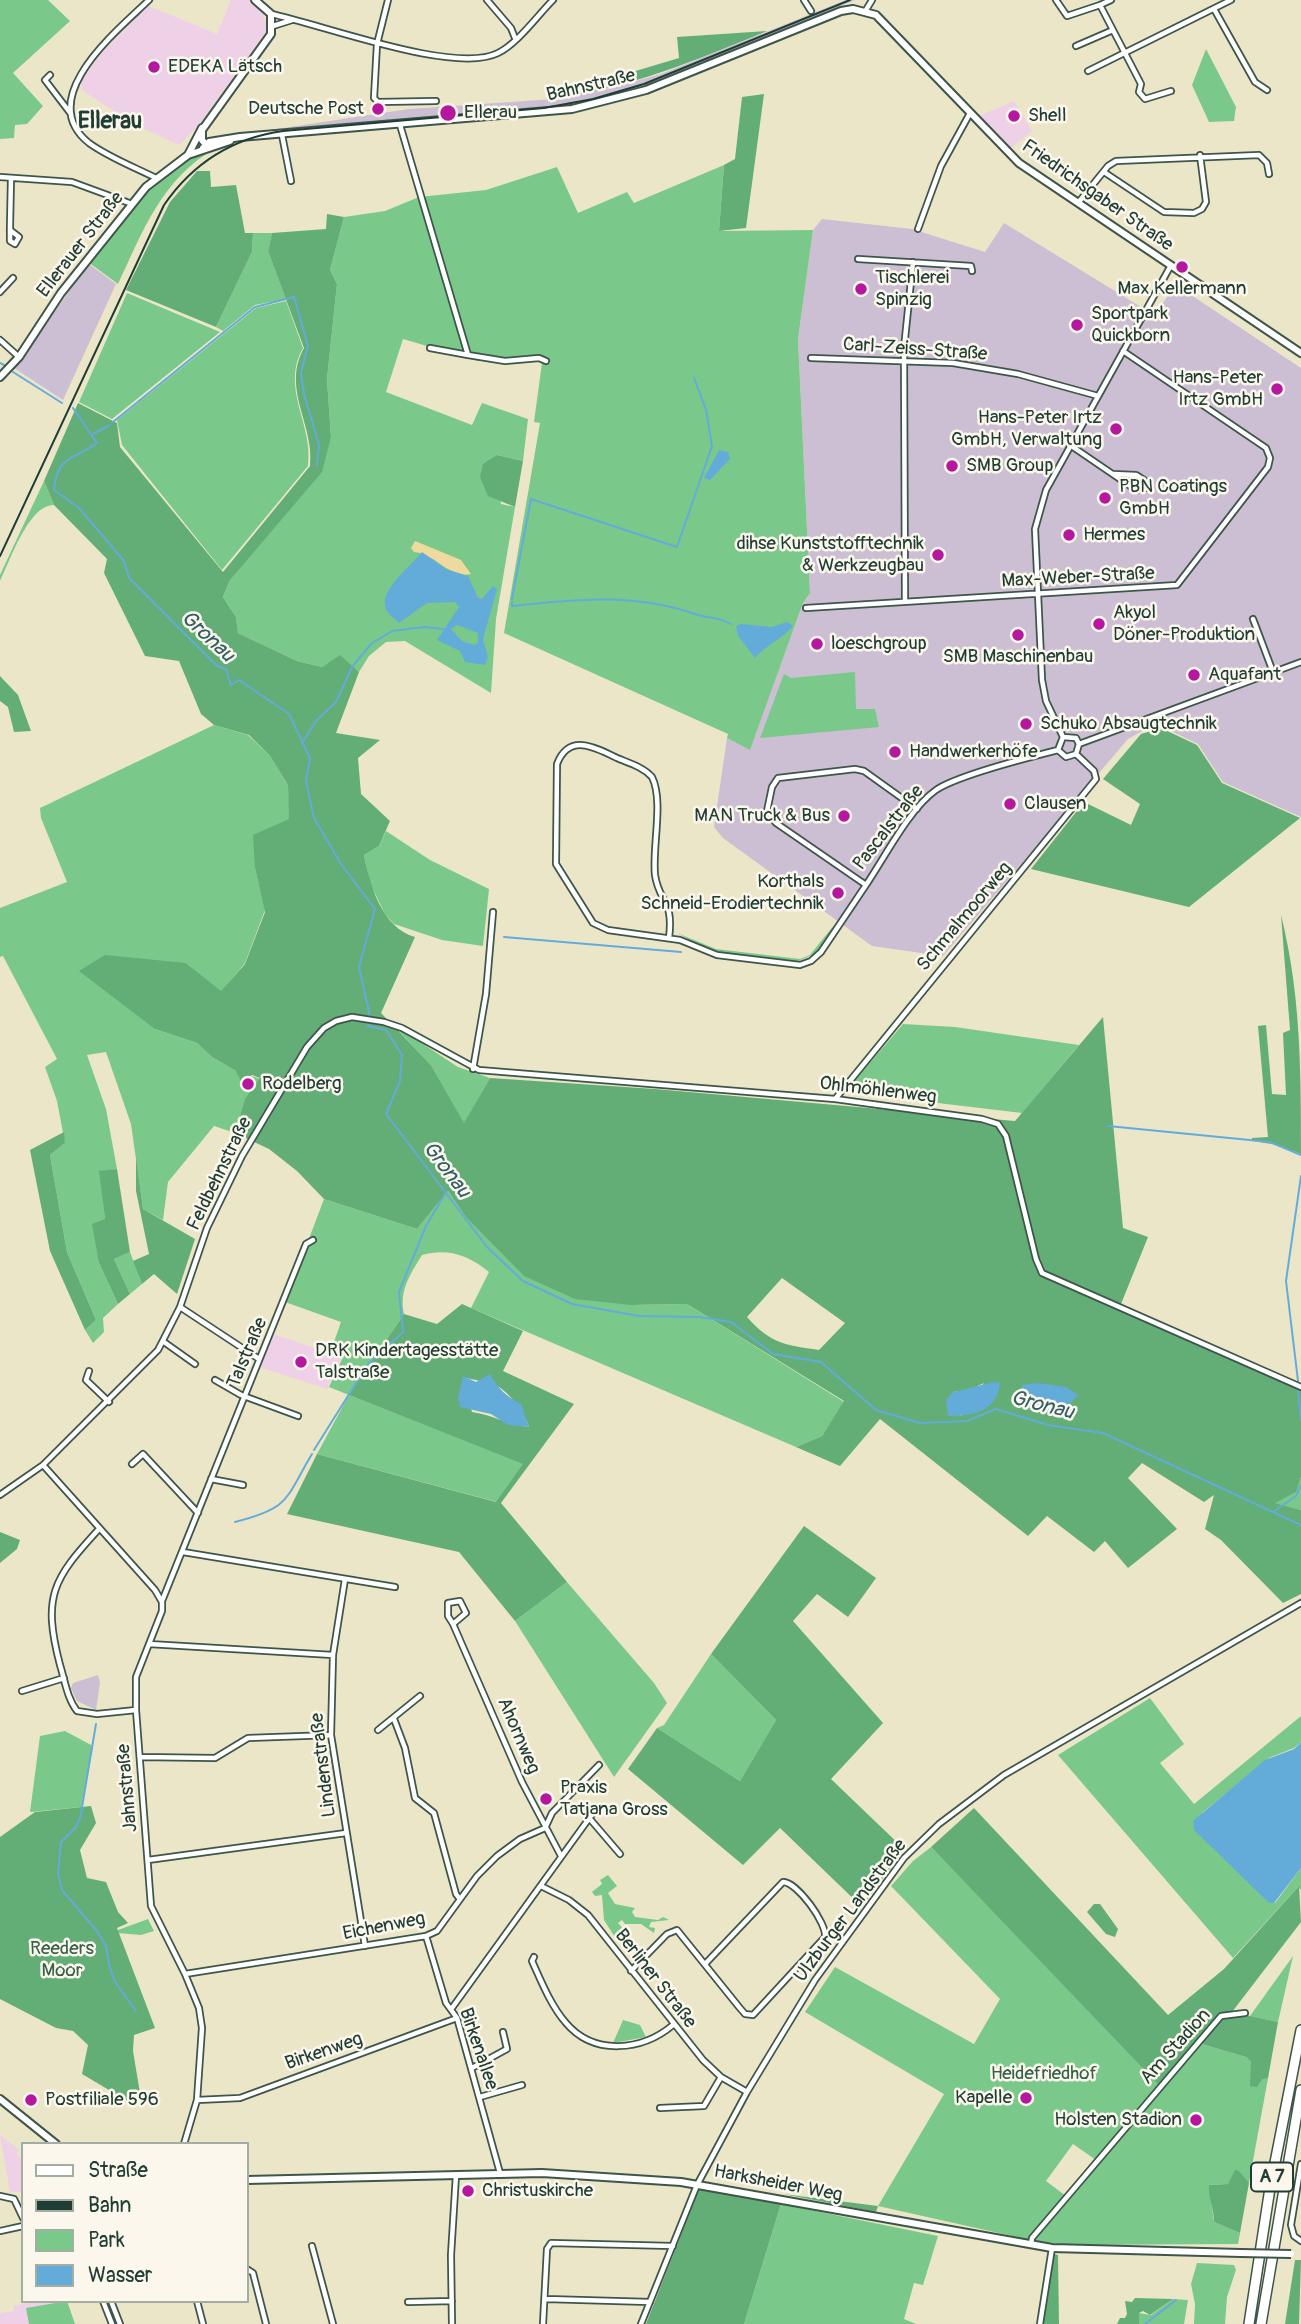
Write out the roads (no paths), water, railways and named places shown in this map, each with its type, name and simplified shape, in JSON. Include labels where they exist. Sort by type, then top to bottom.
[{"type":"highway","name":"A 7","points":[[1249,2324],[1270,2188],[1301,2030]]},
{"type":"highway","name":"A 7","points":[[1261,2324],[1301,2090]]},
{"type":"main road","points":[[188,155],[197,135],[268,40],[273,26],[271,15],[256,0]]},
{"type":"main road","name":"Friedrichsgaber Straße","points":[[866,10],[890,26],[969,115],[1018,163],[1301,354]]},
{"type":"main road","name":"Bahnstraße","points":[[206,146],[255,137],[560,112],[605,103],[646,90],[841,11],[866,10]]},
{"type":"main road","points":[[206,146],[201,134],[208,121]]},
{"type":"main road","name":"Ellerauer Straße","points":[[0,377],[19,357],[61,293],[156,177],[206,146]]},
{"type":"main road","points":[[0,2099],[54,2142]]},
{"type":"main road","name":"Harksheider Weg","points":[[248,2180],[500,2173],[697,2185],[1052,2248],[1301,2254]]},
{"type":"street","points":[[72,115],[72,90],[76,79],[149,0]]},
{"type":"street","points":[[387,0],[377,44],[373,90],[375,100],[436,101]]},
{"type":"street","points":[[487,0],[511,28],[515,38]]},
{"type":"street","points":[[271,15],[296,19],[377,44],[443,56],[484,57],[499,52],[553,0]]},
{"type":"street","points":[[804,0],[811,11]]},
{"type":"street","points":[[866,10],[872,0]]},
{"type":"street","points":[[1056,0],[1067,16],[1111,0]]},
{"type":"street","points":[[1088,71],[1126,55],[1231,0]]},
{"type":"street","points":[[1100,5],[1141,84],[1139,92],[1144,99],[1171,91]]},
{"type":"street","points":[[1214,9],[1255,82],[1267,90]]},
{"type":"street","points":[[273,26],[296,19]]},
{"type":"street","points":[[1076,46],[1113,30]]},
{"type":"street","points":[[50,75],[45,80],[90,143],[156,177]]},
{"type":"street","points":[[918,229],[941,166],[969,115]]},
{"type":"street","points":[[400,125],[468,355]]},
{"type":"street","points":[[282,135],[291,181]]},
{"type":"street","points":[[1077,205],[1116,161],[1199,155],[1259,155],[1267,163],[1269,174]]},
{"type":"street","points":[[1104,172],[1164,212],[1194,213],[1202,209],[1206,202],[1199,155]]},
{"type":"street","points":[[0,177],[72,182],[132,204]]},
{"type":"street","points":[[10,230],[11,178]]},
{"type":"street","points":[[859,259],[971,266],[972,271]]},
{"type":"street","points":[[905,601],[904,348],[913,262]]},
{"type":"street","points":[[1058,750],[1063,737],[1046,701],[1042,680],[1035,529],[1046,491],[1170,267]]},
{"type":"street","points":[[0,292],[13,278]]},
{"type":"street","points":[[0,340],[19,357]]},
{"type":"street","points":[[430,348],[505,361],[539,358],[545,360]]},
{"type":"street","name":"Max-Weber-Straße","points":[[806,608],[1177,585],[1268,467],[1270,458],[1266,447],[1123,351]]},
{"type":"street","name":"Carl-Zeiss-Straße","points":[[811,358],[953,363],[1018,374],[1098,396]]},
{"type":"street","points":[[1070,445],[1136,491],[1144,488],[1144,480],[1136,475],[1113,474]]},
{"type":"street","points":[[1253,619],[1273,672]]},
{"type":"street","points":[[1079,744],[1301,662]]},
{"type":"street","points":[[1063,737],[1076,738],[1079,744],[1076,754]]},
{"type":"street","points":[[570,746],[591,746],[652,777],[656,792],[656,878],[671,911],[669,938],[599,927],[588,917],[558,871],[556,764],[564,750],[570,746]]},
{"type":"street","name":"Pascalstraße","points":[[669,938],[717,956],[793,965],[806,964],[821,952],[864,883],[917,809],[936,790],[956,781],[1058,750],[1066,757],[1076,754]]},
{"type":"street","name":"Schmalmoorweg","points":[[835,1099],[1096,779],[1094,771],[1076,754]]},
{"type":"street","points":[[864,883],[776,823],[768,811],[772,787],[778,778],[856,769],[864,771],[917,809]]},
{"type":"street","points":[[474,1069],[493,912]]},
{"type":"street","name":"Feldbehnstraße","points":[[0,1495],[43,1465],[109,1402],[164,1342],[180,1307],[211,1219],[272,1102],[307,1047],[324,1028],[336,1021],[371,1019],[402,1028],[474,1069]]},
{"type":"street","name":"Ohlmöhlenweg","points":[[474,1069],[835,1099],[982,1119],[998,1124],[1006,1136],[1035,1259],[1042,1273],[1301,1387]]},
{"type":"street","name":"Talstraße","points":[[162,1602],[306,1244],[313,1240]]},
{"type":"street","points":[[180,1307],[260,1359]]},
{"type":"street","points":[[164,1342],[195,1364]]},
{"type":"street","points":[[89,1371],[86,1380],[109,1402]]},
{"type":"street","points":[[215,1380],[245,1396],[298,1416]]},
{"type":"street","points":[[132,1464],[144,1454],[198,1513]]},
{"type":"street","points":[[43,1465],[155,1590],[162,1602]]},
{"type":"street","points":[[211,1479],[243,1485]]},
{"type":"street","points":[[99,1530],[68,1563],[56,1585],[52,1606],[53,1630],[70,1702],[77,1711],[97,1714],[136,1710]]},
{"type":"street","points":[[183,1552],[395,1587]]},
{"type":"street","name":"Lindenstraße","points":[[345,1579],[333,1656],[331,1735],[365,1946]]},
{"type":"street","points":[[455,1600],[460,1601],[466,1613],[453,1625],[447,1610],[448,1603],[455,1600]]},
{"type":"street","name":"Jahnstraße","points":[[162,1602],[160,1616],[136,1677],[136,1710],[151,1906],[185,1974],[199,2008],[202,2028],[197,2100],[185,2142]]},
{"type":"street","name":"Ulzburger Landstraße","points":[[642,2324],[697,2185],[747,2092],[846,1934],[904,1858],[939,1824],[1004,1775],[1301,1603]]},
{"type":"street","name":"Ahornweg","points":[[453,1625],[545,1828],[561,1856]]},
{"type":"street","points":[[149,1644],[333,1656]]},
{"type":"street","points":[[22,1691],[64,1678]]},
{"type":"street","points":[[378,1730],[420,1696]]},
{"type":"street","points":[[394,1719],[405,1748],[415,1798],[435,1813],[459,1898]]},
{"type":"street","points":[[140,1757],[215,1758],[248,1738],[331,1735]]},
{"type":"street","name":"Eichenweg","points":[[185,1974],[426,1936],[444,1924],[459,1898],[497,1856],[520,1839],[545,1828],[552,1813],[599,1765]]},
{"type":"street","points":[[452,2008],[591,1816],[620,1854]]},
{"type":"street","points":[[148,1860],[346,1833]]},
{"type":"street","points":[[631,1970],[667,1934],[677,1930],[746,2014],[753,2015],[825,1937],[825,1926],[795,1886],[783,1882],[706,1963]]},
{"type":"street","name":"Berliner Straße","points":[[541,1886],[584,1910],[673,2025],[722,2077],[747,2092]]},
{"type":"street","name":"Birkenallee","points":[[426,1936],[446,2003],[457,2018],[500,2173]]},
{"type":"street","points":[[534,1957],[532,1961],[539,1976],[565,2022],[588,2040],[611,2047],[629,2046],[660,2036],[673,2025]]},
{"type":"street","name":"Am Stadion","points":[[1031,2245],[1032,2238],[1066,2196],[1221,2016],[1245,2013]]},
{"type":"street","name":"Birkenweg","points":[[197,2100],[240,2098],[457,2018]]},
{"type":"street","points":[[472,2068],[508,2049],[503,2032]]},
{"type":"street","points":[[660,2108],[704,2106],[722,2077]]},
{"type":"street","points":[[481,2097],[522,2085]]},
{"type":"street","points":[[1301,2164],[1291,2225],[1294,2236],[1301,2241]]},
{"type":"street","points":[[452,2324],[456,2175]]},
{"type":"street","points":[[0,2196],[14,2199],[21,2214]]},
{"type":"street","points":[[0,2231],[21,2226]]},
{"type":"street","points":[[543,2324],[547,2249],[553,2242],[673,2246]]},
{"type":"street","points":[[312,2246],[334,2324]]},
{"type":"street","points":[[1040,2324],[1052,2248]]},
{"type":"street","points":[[248,2270],[254,2276],[266,2324]]},
{"type":"street","points":[[545,2299],[650,2302]]},
{"type":"street","points":[[408,2302],[452,2301]]},
{"type":"street","points":[[104,2303],[112,2324]]},
{"type":"street","points":[[112,2303],[120,2324]]},
{"type":"street","points":[[198,2303],[203,2324]]},
{"type":"water","points":[[719,450],[728,452],[730,459],[710,480],[704,478]]},
{"type":"water","points":[[422,552],[446,569],[468,576],[478,598],[482,599],[493,586],[497,589],[483,639],[488,657],[485,665],[465,662],[460,651],[437,640],[459,607],[455,602],[427,603],[399,623],[387,611],[385,599],[388,592]],"holes":[[[457,625],[478,633],[478,643],[474,645],[462,641],[451,629]]]},
{"type":"water","points":[[787,622],[793,626],[755,658],[738,636],[736,626],[741,624],[772,627]]},
{"type":"water","points":[[490,1374],[503,1392],[521,1404],[529,1427],[508,1425],[491,1414],[460,1407],[458,1398],[463,1376],[476,1382]]},
{"type":"water","points":[[1000,1382],[995,1400],[990,1406],[967,1415],[948,1416],[946,1400],[953,1392]]},
{"type":"water","points":[[1038,1383],[1066,1387],[1078,1395],[1061,1413],[1038,1410],[1028,1405],[1020,1396],[1022,1385]]},
{"type":"water","points":[[1301,1742],[1301,1868],[1274,1903],[1269,1903],[1194,1830],[1193,1821],[1265,1760],[1294,1749]]},
{"type":"waterway","points":[[113,422],[255,307],[294,297],[308,346],[301,372],[304,394],[319,445],[317,465]]},
{"type":"waterway","name":"Gronau","points":[[0,363],[4,365]]},
{"type":"waterway","name":"Gronau","points":[[13,372],[62,403]]},
{"type":"waterway","points":[[512,599],[531,499],[677,547],[712,446],[706,410],[694,378]]},
{"type":"waterway","name":"Gronau","points":[[73,408],[97,443],[62,464],[54,490],[79,508],[124,561],[129,578],[217,666],[226,669],[231,685],[239,680],[289,714],[310,758],[306,781],[314,818],[341,864],[375,909],[359,967],[369,1012],[368,1026],[386,1030],[402,1055],[400,1081],[386,1114],[487,1247],[523,1281],[572,1304],[639,1316],[699,1317],[731,1322],[773,1354],[821,1362],[876,1410],[920,1423],[967,1421],[996,1409],[1048,1425],[1103,1433],[1301,1525]]},
{"type":"waterway","points":[[93,434],[110,425]]},
{"type":"waterway","points":[[512,602],[512,606],[558,601],[627,600],[672,607],[731,624]]},
{"type":"waterway","points":[[302,743],[316,721],[336,702],[352,667],[371,644],[392,631],[424,627],[443,629]]},
{"type":"waterway","points":[[504,937],[681,952]]},
{"type":"waterway","points":[[1108,1126],[1270,1142],[1301,1155]]},
{"type":"waterway","points":[[1298,1381],[1286,1281],[1301,1176]]},
{"type":"waterway","points":[[314,1450],[368,1364],[403,1332],[399,1292],[426,1226],[445,1194]]},
{"type":"waterway","points":[[1298,1389],[1301,1420]]},
{"type":"waterway","points":[[235,1522],[267,1512],[284,1500],[312,1454]]},
{"type":"waterway","points":[[1273,1512],[1296,1496],[1301,1485]]},
{"type":"waterway","points":[[81,1813],[96,1724]]},
{"type":"waterway","points":[[81,1815],[76,1827],[61,1842],[58,1874],[62,1890],[97,1931],[106,1946],[115,1982],[136,2011]]},
{"type":"waterway","points":[[1145,2324],[1176,2300]]},
{"type":"railway","points":[[0,556],[164,205],[188,177],[216,155],[247,140],[283,131],[544,108],[593,99],[644,84],[850,0]]},
{"type":"place","name":"EDEKA Lätsch","points":[[154,67]]},
{"type":"place","name":"Deutsche Post","points":[[378,109]]},
{"type":"place","name":"Ellerau","points":[[448,113]]},
{"type":"place","name":"Shell","points":[[1014,116]]},
{"type":"place","name":"Max Kellermann","points":[[1182,267]]},
{"type":"place","name":"Tischlerei Spinzig","points":[[861,289]]},
{"type":"place","name":"Sportpark Quickborn","points":[[1077,325]]},
{"type":"place","name":"Hans-Peter Irtz GmbH","points":[[1277,389]]},
{"type":"place","name":"Hans-Peter Irtz GmbH, Verwaltung","points":[[1116,429]]},
{"type":"place","name":"SMB Group","points":[[952,466]]},
{"type":"place","name":"PBN Coatings GmbH","points":[[1105,498]]},
{"type":"place","name":"Hermes","points":[[1069,535]]},
{"type":"place","name":"dihse Kunststofftechnik & Werkzeugbau","points":[[938,555]]},
{"type":"place","name":"Akyol Döner-Produktion","points":[[1099,624]]},
{"type":"place","name":"SMB Maschinenbau","points":[[1018,635]]},
{"type":"place","name":"loeschgroup","points":[[817,644]]},
{"type":"place","name":"Aquafant","points":[[1194,675]]},
{"type":"place","name":"Schuko Absaugtechnik","points":[[1026,724]]},
{"type":"place","name":"Handwerkerhöfe","points":[[895,752]]},
{"type":"place","name":"Clausen","points":[[1010,804]]},
{"type":"place","name":"MAN Truck & Bus","points":[[844,816]]},
{"type":"place","name":"Korthals Schneid-Erodiertechnik","points":[[838,893]]},
{"type":"place","name":"Rodelberg","points":[[248,1084]]},
{"type":"place","name":"DRK Kindertagesstätte Talstraße","points":[[301,1362]]},
{"type":"place","name":"Praxis Tatjana Gross","points":[[546,1799]]},
{"type":"place","name":"Kapelle","points":[[1026,2098]]},
{"type":"place","name":"Postfiliale 596","points":[[31,2100]]},
{"type":"place","name":"Holsten Stadion","points":[[1196,2120]]},
{"type":"place","name":"Christuskirche","points":[[468,2191]]},
{"type":"district","name":"Ellerau","points":[[110,122]]},
{"type":"park label","name":"Reeders Moor","points":[[62,1960]]},
{"type":"park label","name":"Heidefriedhof","points":[[1044,2074]]}]
